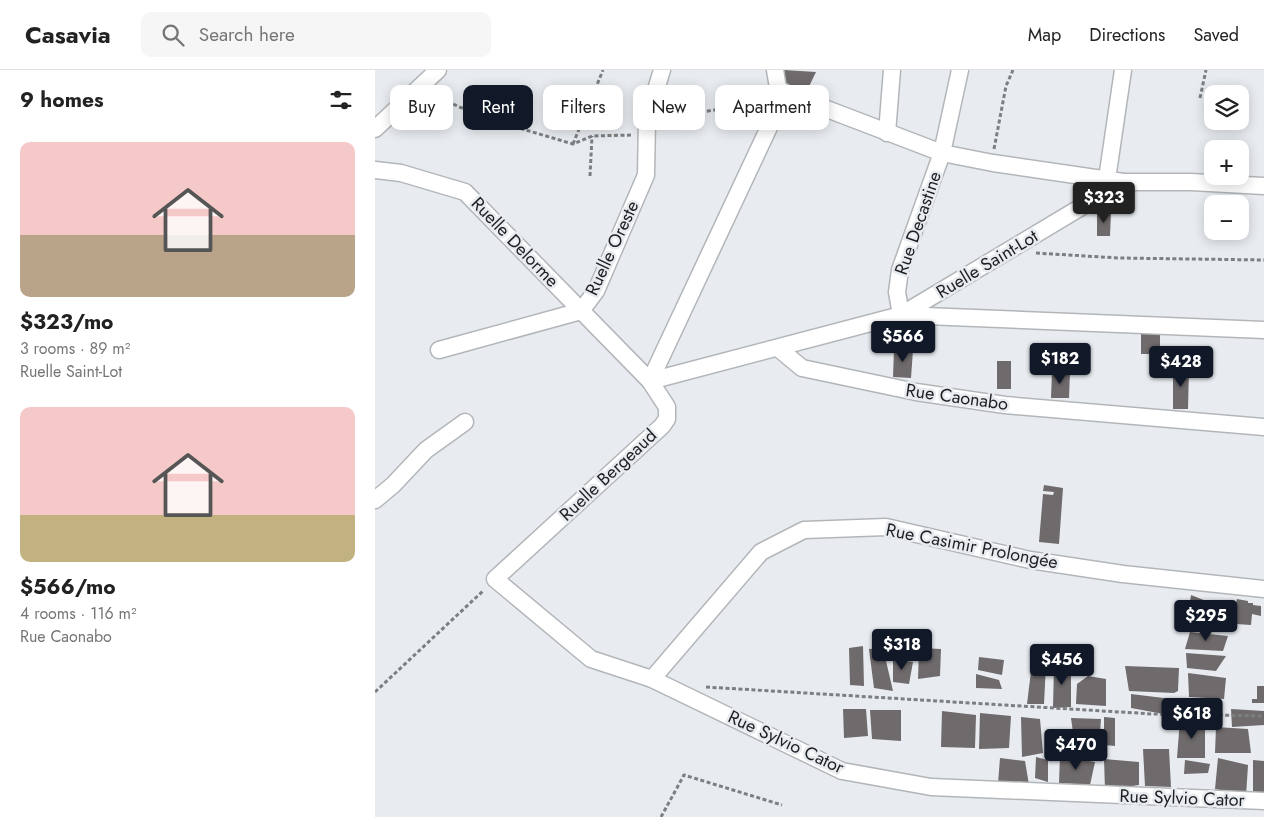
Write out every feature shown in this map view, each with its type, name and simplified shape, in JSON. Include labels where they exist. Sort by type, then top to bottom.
[{"type":"street","name":"Ruelle Oreste","points":[[439,350],[581,311],[596,291],[646,175],[647,119],[663,70]]},
{"type":"street","points":[[775,70],[778,85]]},
{"type":"street","points":[[887,133],[892,70]]},
{"type":"street","name":"Rue Decastine","points":[[901,315],[897,292],[900,270],[942,153],[960,70]]},
{"type":"street","points":[[1115,180],[1123,70]]},
{"type":"street","points":[[375,130],[435,73]]},
{"type":"street","points":[[829,115],[942,153],[993,163],[1115,180],[1264,186]]},
{"type":"street","points":[[650,381],[768,130]]},
{"type":"street","name":"Ruelle Delorme","points":[[375,170],[401,173],[465,192],[650,381]]},
{"type":"street","name":"Ruelle Saint-Lot","points":[[650,381],[901,315],[1115,180]]},
{"type":"street","points":[[901,315],[1264,330]]},
{"type":"street","name":"Rue Caonabo","points":[[778,348],[802,368],[916,392],[1005,404],[1264,427]]},
{"type":"street","name":"Ruelle Bergeaud","points":[[495,579],[662,426],[667,419],[667,407],[650,381]]},
{"type":"street","points":[[375,500],[393,485],[426,450],[465,422]]},
{"type":"street","name":"Rue Casimir Prolongée","points":[[652,679],[761,552],[805,530],[886,528],[1030,560],[1123,574],[1264,589]]},
{"type":"street","name":"Rue Sylvio Cator","points":[[495,579],[591,659],[652,679],[841,771],[931,787],[1264,801]]},
{"type":"path","points":[[573,144],[603,70]]},
{"type":"path","points":[[993,163],[995,136],[1002,102],[1013,70]]},
{"type":"path","points":[[1200,98],[1206,70]]},
{"type":"path","points":[[435,73],[453,104],[482,117],[573,144],[591,136],[646,135],[657,119],[715,110]]},
{"type":"path","points":[[590,176],[591,136]]},
{"type":"path","points":[[1034,253],[1118,258],[1264,260]]},
{"type":"path","points":[[375,692],[495,579]]},
{"type":"path","points":[[702,686],[1153,714],[1264,716]]},
{"type":"path","points":[[661,817],[684,775],[782,805]]},
{"type":"building","points":[[784,70],[816,72],[810,85],[785,85]]},
{"type":"building","points":[[1097,212],[1111,212],[1110,236],[1097,236]]},
{"type":"building","points":[[1141,333],[1160,334],[1160,354],[1141,354]]},
{"type":"building","points":[[894,349],[913,350],[911,378],[893,377]]},
{"type":"building","points":[[997,361],[1011,361],[1011,389],[997,389]]},
{"type":"building","points":[[1173,368],[1189,368],[1188,409],[1173,409]]},
{"type":"building","points":[[1052,371],[1070,372],[1069,398],[1051,398]]},
{"type":"building","points":[[1044,485],[1063,488],[1059,544],[1039,542],[1043,494],[1053,495],[1054,492],[1043,491]]},
{"type":"building","points":[[1191,595],[1224,608],[1208,623],[1187,621]]},
{"type":"building","points":[[1237,599],[1261,606],[1261,616],[1252,614],[1251,625],[1236,624],[1236,620],[1232,619]]},
{"type":"building","points":[[893,630],[913,632],[915,655],[893,650]]},
{"type":"building","points":[[1190,632],[1228,636],[1223,651],[1185,649]]},
{"type":"building","points":[[863,646],[864,686],[850,685],[849,648]]},
{"type":"building","points":[[883,648],[893,691],[874,688],[869,649]]},
{"type":"building","points":[[919,648],[941,649],[940,676],[918,679]]},
{"type":"building","points":[[1186,653],[1226,656],[1216,671],[1187,668]]},
{"type":"building","points":[[979,657],[1004,660],[1002,675],[978,670]]},
{"type":"building","points":[[893,659],[913,662],[909,684],[893,682]]},
{"type":"building","points":[[1032,663],[1046,664],[1044,704],[1027,704]]},
{"type":"building","points":[[1054,664],[1071,666],[1071,707],[1053,708]]},
{"type":"building","points":[[1125,666],[1179,668],[1178,691],[1174,693],[1129,691]]},
{"type":"building","points":[[1188,673],[1226,678],[1224,699],[1189,697]]},
{"type":"building","points":[[976,674],[999,680],[1002,689],[976,688]]},
{"type":"building","points":[[1088,676],[1106,679],[1106,706],[1076,704],[1077,684]]},
{"type":"building","points":[[1257,686],[1264,686],[1264,703],[1252,703],[1252,699],[1257,699]]},
{"type":"building","points":[[1131,694],[1172,699],[1169,715],[1131,708]]},
{"type":"building","points":[[843,709],[866,709],[868,736],[844,738]]},
{"type":"building","points":[[1231,709],[1264,711],[1264,725],[1232,727]]},
{"type":"building","points":[[870,710],[901,710],[901,741],[872,739]]},
{"type":"building","points":[[942,711],[976,715],[975,748],[941,747]]},
{"type":"building","points":[[980,713],[1011,716],[1009,748],[979,749]]},
{"type":"building","points":[[1021,717],[1040,719],[1043,753],[1022,757]]},
{"type":"building","points":[[1104,717],[1115,718],[1115,746],[1104,745]]},
{"type":"building","points":[[1071,718],[1101,719],[1099,748],[1075,747]]},
{"type":"building","points":[[1180,719],[1205,722],[1205,758],[1177,758]]},
{"type":"building","points":[[1216,727],[1248,729],[1251,753],[1215,753]]},
{"type":"building","points":[[1143,749],[1169,749],[1171,787],[1145,786]]},
{"type":"building","points":[[1060,756],[1095,762],[1090,785],[1059,783]]},
{"type":"building","points":[[1036,757],[1048,760],[1048,782],[1035,778]]},
{"type":"building","points":[[1000,758],[1025,761],[1029,785],[998,784]]},
{"type":"building","points":[[1218,758],[1248,765],[1246,796],[1215,789]]},
{"type":"building","points":[[1104,759],[1139,762],[1139,785],[1105,790]]},
{"type":"building","points":[[1185,760],[1210,764],[1208,773],[1184,774]]},
{"type":"building","points":[[1253,760],[1264,761],[1264,799],[1253,800]]}]
